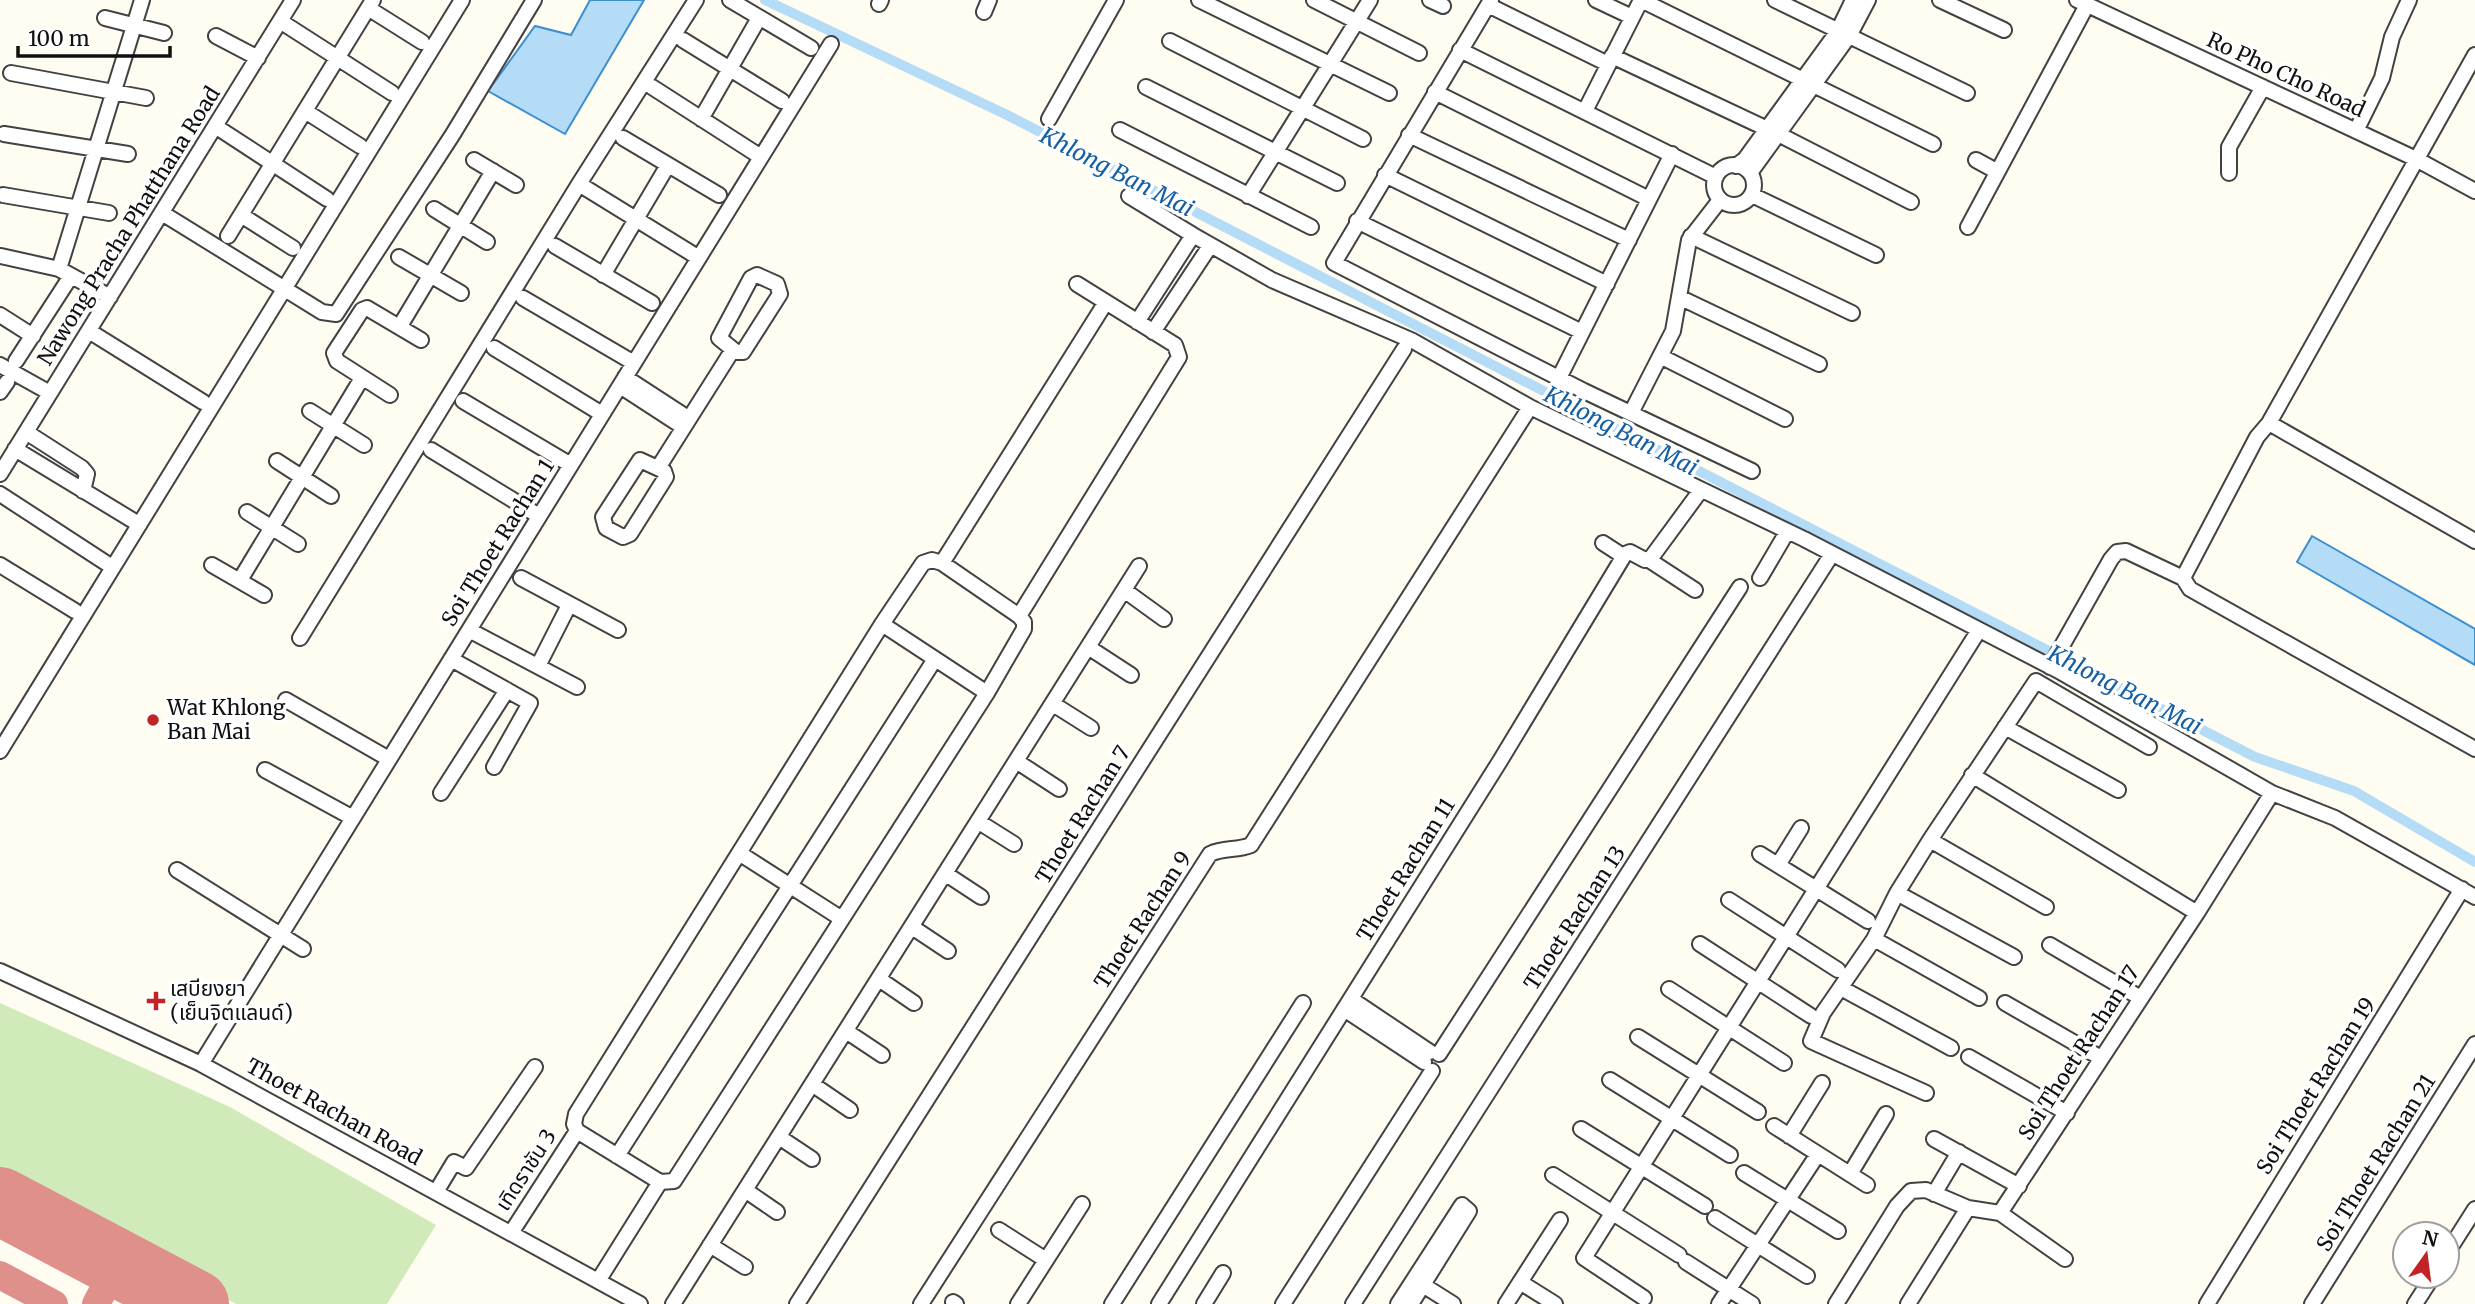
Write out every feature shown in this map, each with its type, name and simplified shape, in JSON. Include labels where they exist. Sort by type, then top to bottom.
[{"type":"street","points":[[16,361],[33,335],[65,273],[80,208],[142,0]]},
{"type":"street","name":"Nawong Pracha Phatthana Road","points":[[0,474],[293,0]]},
{"type":"street","points":[[0,751],[137,523],[462,0]]},
{"type":"street","points":[[336,314],[453,134],[534,0]]},
{"type":"street","points":[[300,638],[579,184],[696,0]]},
{"type":"street","points":[[730,0],[811,48]]},
{"type":"street","points":[[1049,120],[1116,0]]},
{"type":"street","points":[[1199,0],[1389,93]]},
{"type":"street","points":[[1314,0],[1419,53]]},
{"type":"street","points":[[1248,196],[1370,0]]},
{"type":"street","points":[[1596,0],[1632,17]]},
{"type":"street","points":[[1585,111],[1641,0],[1933,144]]},
{"type":"street","points":[[1775,0],[1967,93]]},
{"type":"street","points":[[1844,34],[1853,0]]},
{"type":"street","points":[[1750,173],[1772,132],[1868,0]]},
{"type":"street","points":[[1940,0],[2004,30]]},
{"type":"street","points":[[2356,131],[2382,78],[2392,37],[2409,0]]},
{"type":"street","points":[[1969,227],[2081,1]]},
{"type":"street","name":"Ro Pho Cho Road","points":[[2081,1],[2416,159],[2475,191]]},
{"type":"street","points":[[1752,471],[1337,266],[1334,258],[1490,2],[1610,60],[1772,132],[1911,202]]},
{"type":"street","points":[[228,236],[371,4],[422,41]]},
{"type":"street","points":[[105,18],[164,33]]},
{"type":"street","points":[[701,119],[759,18]]},
{"type":"street","points":[[280,21],[392,93]]},
{"type":"street","points":[[216,36],[258,58]]},
{"type":"street","points":[[683,40],[782,101]]},
{"type":"street","points":[[1170,41],[1363,139]]},
{"type":"street","name":"Soi Thoet Rachan 1","points":[[201,1064],[831,44]]},
{"type":"street","points":[[1460,50],[1716,177]]},
{"type":"street","points":[[2183,578],[2257,437],[2269,423],[2475,55]]},
{"type":"street","points":[[10,72],[116,90],[146,98]]},
{"type":"street","points":[[652,87],[761,157]]},
{"type":"street","points":[[2229,173],[2229,147],[2263,87]]},
{"type":"street","points":[[1146,88],[1337,183]]},
{"type":"street","points":[[1435,92],[1649,199]]},
{"type":"street","points":[[305,111],[360,146]]},
{"type":"street","points":[[215,127],[327,199]]},
{"type":"street","points":[[1120,131],[1311,226]]},
{"type":"street","points":[[1736,166],[1750,173],[1754,184],[1752,195],[1737,205],[1720,200],[1715,189],[1716,177],[1723,169],[1736,166],[1772,132]]},
{"type":"street","points":[[4,134],[128,154]]},
{"type":"street","points":[[1409,135],[1629,240]]},
{"type":"street","points":[[623,138],[719,195]]},
{"type":"street","points":[[1559,378],[1672,154]]},
{"type":"street","points":[[474,160],[516,185]]},
{"type":"street","points":[[1976,160],[1996,171]]},
{"type":"street","points":[[603,275],[668,165]]},
{"type":"street","points":[[400,326],[493,171]]},
{"type":"street","points":[[1385,176],[1607,284]]},
{"type":"street","points":[[579,184],[699,258]]},
{"type":"street","points":[[3,195],[109,213]]},
{"type":"street","points":[[1752,195],[1876,255]]},
{"type":"street","points":[[1129,196],[1272,280],[1413,341],[1530,407],[2052,664],[2272,793],[2335,818],[2475,897]]},
{"type":"street","points":[[1632,411],[1673,331],[1681,299],[1684,258],[1691,236],[1720,200]]},
{"type":"street","points":[[434,209],[487,242]]},
{"type":"street","points":[[162,213],[323,312],[336,314],[350,326]]},
{"type":"street","points":[[241,215],[293,248]]},
{"type":"street","points":[[1357,221],[1582,332]]},
{"type":"street","points":[[1138,322],[1193,234]]},
{"type":"street","points":[[1691,236],[1852,313]]},
{"type":"street","points":[[555,246],[652,303]]},
{"type":"street","points":[[1153,332],[1210,246]]},
{"type":"street","points":[[1,256],[65,273],[110,297]]},
{"type":"street","points":[[399,257],[461,293]]},
{"type":"street","points":[[763,276],[777,284],[780,294],[743,352],[732,351],[719,338],[721,332],[751,278],[763,276]]},
{"type":"street","points":[[1020,616],[1179,357],[1175,345],[1077,284]]},
{"type":"street","points":[[523,298],[634,363]]},
{"type":"street","points":[[1681,299],[1819,364]]},
{"type":"street","points":[[577,1131],[660,1182],[674,1181],[987,693],[1024,629],[1024,622],[1020,616],[942,563],[1106,302]]},
{"type":"street","points":[[390,395],[334,358],[350,326],[362,310],[368,309],[421,340]]},
{"type":"street","points":[[0,315],[33,335]]},
{"type":"street","points":[[89,331],[203,402]]},
{"type":"street","points":[[494,348],[602,414]]},
{"type":"street","name":"Thoet Rachan 7","points":[[797,1304],[1404,349]]},
{"type":"street","points":[[658,468],[732,351]]},
{"type":"street","points":[[1661,357],[1785,419]]},
{"type":"street","points":[[0,365],[50,393]]},
{"type":"street","points":[[240,580],[335,427],[362,378]]},
{"type":"street","points":[[622,382],[686,422]]},
{"type":"street","points":[[463,401],[571,465]]},
{"type":"street","name":"Thoet Rachan 9","points":[[921,1304],[1210,854],[1221,849],[1240,849],[1251,845],[1530,407]]},
{"type":"street","points":[[310,411],[364,445]]},
{"type":"street","points":[[2269,423],[2475,541]]},
{"type":"street","points":[[26,432],[82,468],[87,481],[83,491]]},
{"type":"street","points":[[16,450],[137,523]]},
{"type":"street","points":[[431,450],[539,516]]},
{"type":"street","points":[[277,461],[331,496]]},
{"type":"street","points":[[644,461],[658,468],[666,477],[630,534],[623,537],[606,528],[603,517],[636,463],[644,461]]},
{"type":"street","points":[[1648,560],[1701,490]]},
{"type":"street","points":[[0,494],[106,562]]},
{"type":"street","points":[[247,512],[298,544]]},
{"type":"street","points":[[1759,578],[1787,532]]},
{"type":"street","points":[[1603,543],[1623,556],[1630,552],[1648,560],[1695,590]]},
{"type":"street","points":[[2052,664],[2117,552],[2126,551],[2183,578],[2190,589],[2475,749]]},
{"type":"street","name":"Thoet Rachan 13","points":[[1353,1304],[1832,554]]},
{"type":"street","name":"Thoet Rachan 11","points":[[1159,1304],[1623,556]]},
{"type":"street","name":"เทิดราชัน 3","points":[[511,1233],[577,1131],[574,1124],[576,1114],[882,624],[923,563],[932,560],[942,563]]},
{"type":"street","points":[[0,565],[75,611]]},
{"type":"street","points":[[212,565],[264,595]]},
{"type":"street","points":[[673,1304],[1139,566]]},
{"type":"street","points":[[521,578],[618,630]]},
{"type":"street","points":[[1283,1304],[1431,1060],[1740,587]]},
{"type":"street","points":[[1124,590],[1164,619]]},
{"type":"street","points":[[538,666],[569,605]]},
{"type":"street","points":[[882,624],[987,693]]},
{"type":"street","points":[[469,630],[577,687]]},
{"type":"street","points":[[1644,1298],[1584,1258],[1979,630]]},
{"type":"street","points":[[1088,647],[1131,675]]},
{"type":"street","points":[[451,659],[530,703],[494,767]]},
{"type":"street","points":[[618,1156],[935,659]]},
{"type":"street","points":[[1926,1093],[1811,1041],[1823,1013],[1874,939],[1897,893],[1930,840],[2036,681],[2149,747]]},
{"type":"street","points":[[441,793],[507,690]]},
{"type":"street","points":[[286,701],[389,759]]},
{"type":"street","points":[[1053,704],[1091,728]]},
{"type":"street","points":[[2006,727],[2118,790]]},
{"type":"street","points":[[1016,761],[1059,789]]},
{"type":"street","points":[[265,770],[353,818]]},
{"type":"street","points":[[1972,775],[2197,913]]},
{"type":"street","name":"Soi Thoet Rachan 17","points":[[2000,1213],[2067,1114],[2139,997],[2197,913],[2272,793]]},
{"type":"street","points":[[979,822],[1014,844]]},
{"type":"street","points":[[1778,865],[1801,828]]},
{"type":"street","points":[[1930,840],[2046,907]]},
{"type":"street","points":[[739,853],[842,919]]},
{"type":"street","points":[[1760,854],[1868,921]]},
{"type":"street","points":[[177,870],[303,949]]},
{"type":"street","points":[[946,874],[981,897]]},
{"type":"street","name":"Soi Thoet Rachan 19","points":[[2207,1304],[2462,890]]},
{"type":"street","points":[[1897,893],[2014,957]]},
{"type":"street","points":[[1729,900],[1838,970]]},
{"type":"street","points":[[912,927],[948,951]]},
{"type":"street","points":[[1874,939],[1979,998]]},
{"type":"street","points":[[1700,944],[1811,1016]]},
{"type":"street","points":[[2050,945],[2139,997]]},
{"type":"street","name":"Thoet Rachan Road","points":[[0,971],[201,1064],[640,1304]]},
{"type":"street","points":[[879,979],[914,1003]]},
{"type":"street","points":[[1841,988],[1951,1048]]},
{"type":"street","points":[[1669,989],[1784,1063]]},
{"type":"street","points":[[1112,1304],[1303,1003]]},
{"type":"street","points":[[2005,1003],[2101,1058]]},
{"type":"street","points":[[1347,1004],[1431,1060]]},
{"type":"street","points":[[846,1031],[882,1055]]},
{"type":"street","points":[[1638,1037],[1758,1112]]},
{"type":"street","name":"Soi Thoet Rachan 21","points":[[2312,1304],[2475,1044]]},
{"type":"street","points":[[1969,1057],[2067,1114]]},
{"type":"street","points":[[436,1192],[454,1162],[466,1168],[535,1067]]},
{"type":"street","points":[[1610,1080],[1730,1155]]},
{"type":"street","points":[[1789,1136],[1822,1083]]},
{"type":"street","points":[[812,1084],[850,1110]]},
{"type":"street","points":[[1850,1174],[1886,1114]]},
{"type":"street","points":[[1774,1126],[1867,1185]]},
{"type":"street","points":[[1581,1129],[1705,1206]]},
{"type":"street","points":[[779,1137],[812,1159]]},
{"type":"street","points":[[1934,1139],[2019,1186]]},
{"type":"street","points":[[1934,1194],[1959,1152]]},
{"type":"street","points":[[1719,1304],[1818,1154]]},
{"type":"street","points":[[1744,1173],[1838,1231]]},
{"type":"street","points":[[1553,1175],[1752,1304]]},
{"type":"street","points":[[598,1281],[660,1182]]},
{"type":"street","points":[[1836,1304],[1897,1206],[1917,1188],[1968,1208],[2000,1213],[2065,1259]]},
{"type":"street","points":[[745,1190],[777,1212]]},
{"type":"street","points":[[1018,1304],[1082,1204]]},
{"type":"street","points":[[1398,1304],[1418,1282],[1469,1211],[1462,1205],[1418,1282],[1411,1304]]},
{"type":"street","points":[[1908,1304],[1968,1208]]},
{"type":"street","points":[[2461,1231],[2475,1209]]},
{"type":"street","points":[[1715,1218],[1807,1276]]},
{"type":"street","points":[[1506,1304],[1560,1220]]},
{"type":"street","points":[[999,1230],[1046,1260]]},
{"type":"street","points":[[710,1245],[745,1267]]},
{"type":"street","points":[[1204,1304],[1223,1273]]},
{"type":"street","points":[[1418,1282],[1454,1304]]},
{"type":"street","points":[[1520,1282],[1555,1304]]},
{"type":"green space","points":[[0,1003],[230,1107],[436,1225],[387,1304],[236,1304],[0,1178]]},
{"type":"water","points":[[590,0],[644,0],[565,134],[488,91],[535,26],[571,35]]},
{"type":"water","points":[[2312,536],[2475,629],[2475,665],[2297,562]]},
{"type":"waterway","name":"Khlong Ban Mai","points":[[765,0],[1005,114],[2255,757],[2354,791],[2475,862]]},
{"type":"taxiway","points":[[96,1304],[113,1272],[124,1266]]},
{"type":"taxiway","points":[[0,1275],[54,1304]]},
{"type":"runway","points":[[0,1201],[195,1304]]},
{"type":"place","name":"Wat Khlong Ban Mai","points":[[153,720]]},
{"type":"place","name":"เสบียงยา (เย็นจิตแลนด์)","points":[[156,1001]]}]
